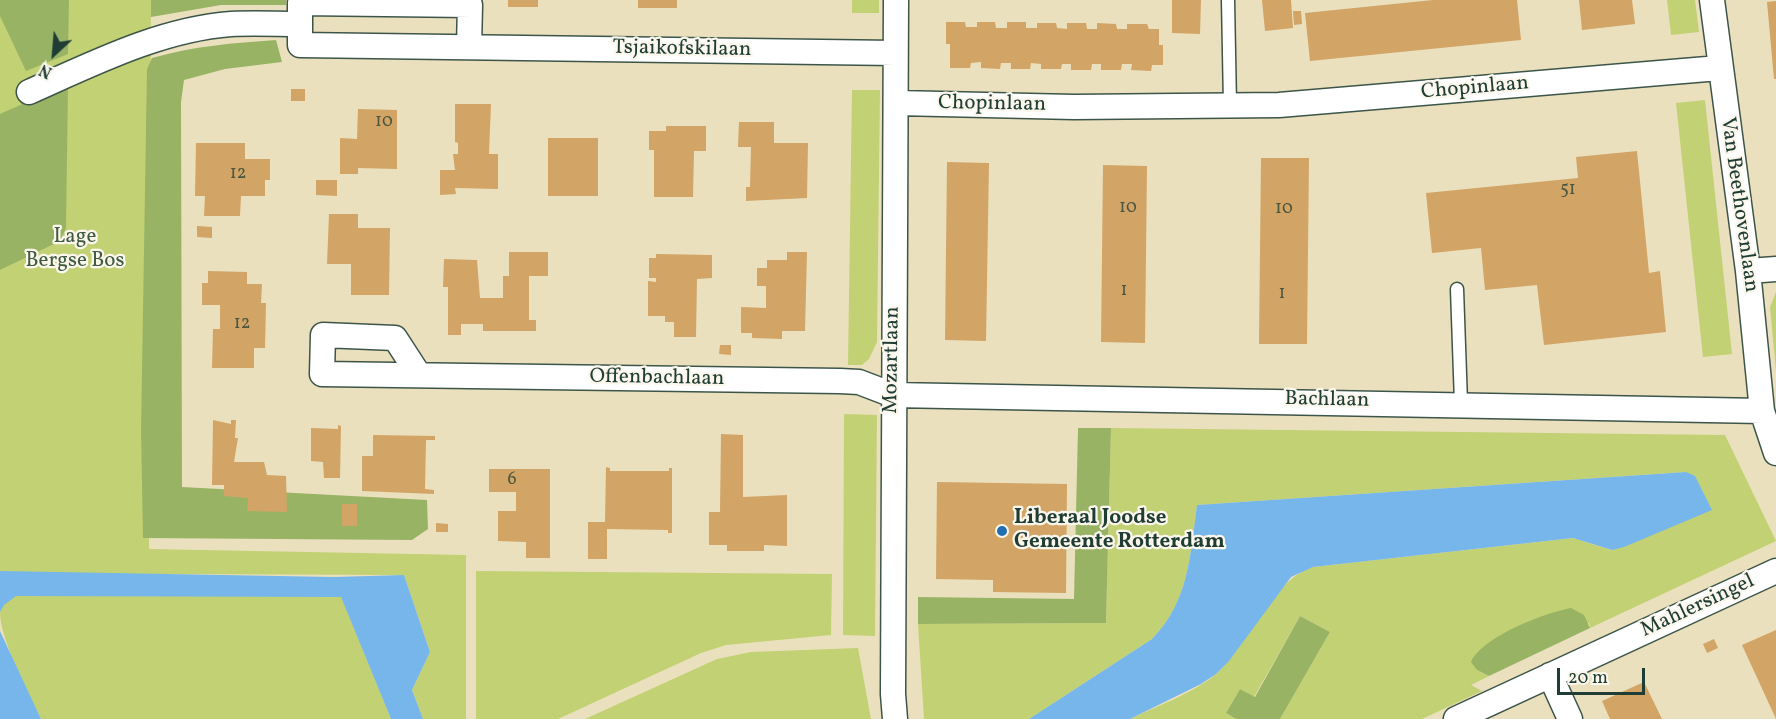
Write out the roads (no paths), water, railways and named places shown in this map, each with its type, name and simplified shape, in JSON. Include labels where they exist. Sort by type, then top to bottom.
[{"type":"street","name":"Mozartlaan","points":[[895,719],[892,694],[892,394],[897,103],[896,0]]},
{"type":"street","name":"Van Beethovenlaan","points":[[1712,0],[1719,68],[1748,271],[1762,411],[1776,453]]},
{"type":"street","points":[[30,92],[144,45],[193,30],[230,24],[300,24],[300,3],[470,5],[469,47]]},
{"type":"street","name":"Tsjaikofskilaan","points":[[300,24],[300,45],[895,53]]},
{"type":"street","name":"Chopinlaan","points":[[897,103],[1074,107],[1279,105],[1719,68]]},
{"type":"street","points":[[1748,271],[1776,269]]},
{"type":"street","name":"Offenbachlaan","points":[[419,375],[859,382],[892,394]]},
{"type":"street","name":"Bachlaan","points":[[892,394],[1074,400],[1461,403],[1762,411]]},
{"type":"street","name":"Mahlersingel","points":[[1456,719],[1776,571]]},
{"type":"street","points":[[1550,675],[1570,719]]},
{"type":"lane","points":[[1228,0],[1230,105]]},
{"type":"lane","points":[[1457,289],[1461,403]]},
{"type":"water","points":[[1686,472],[1695,476],[1712,510],[1624,547],[1612,550],[1573,538],[1313,567],[1291,577],[1229,661],[1201,684],[1130,719],[1029,719],[1152,639],[1164,624],[1174,609],[1186,577],[1197,505]]},
{"type":"water","points":[[0,571],[334,577],[404,575],[430,652],[412,690],[423,719],[391,719],[341,597],[16,596],[4,605],[0,612]]},
{"type":"water","points":[[0,631],[41,719],[0,719]]},
{"type":"place","name":"Liberaal Joodse Gemeente Rotterdam","points":[[1002,531]]},
{"type":"park label","name":"Lage Bergse Bos","points":[[75,250]]}]
